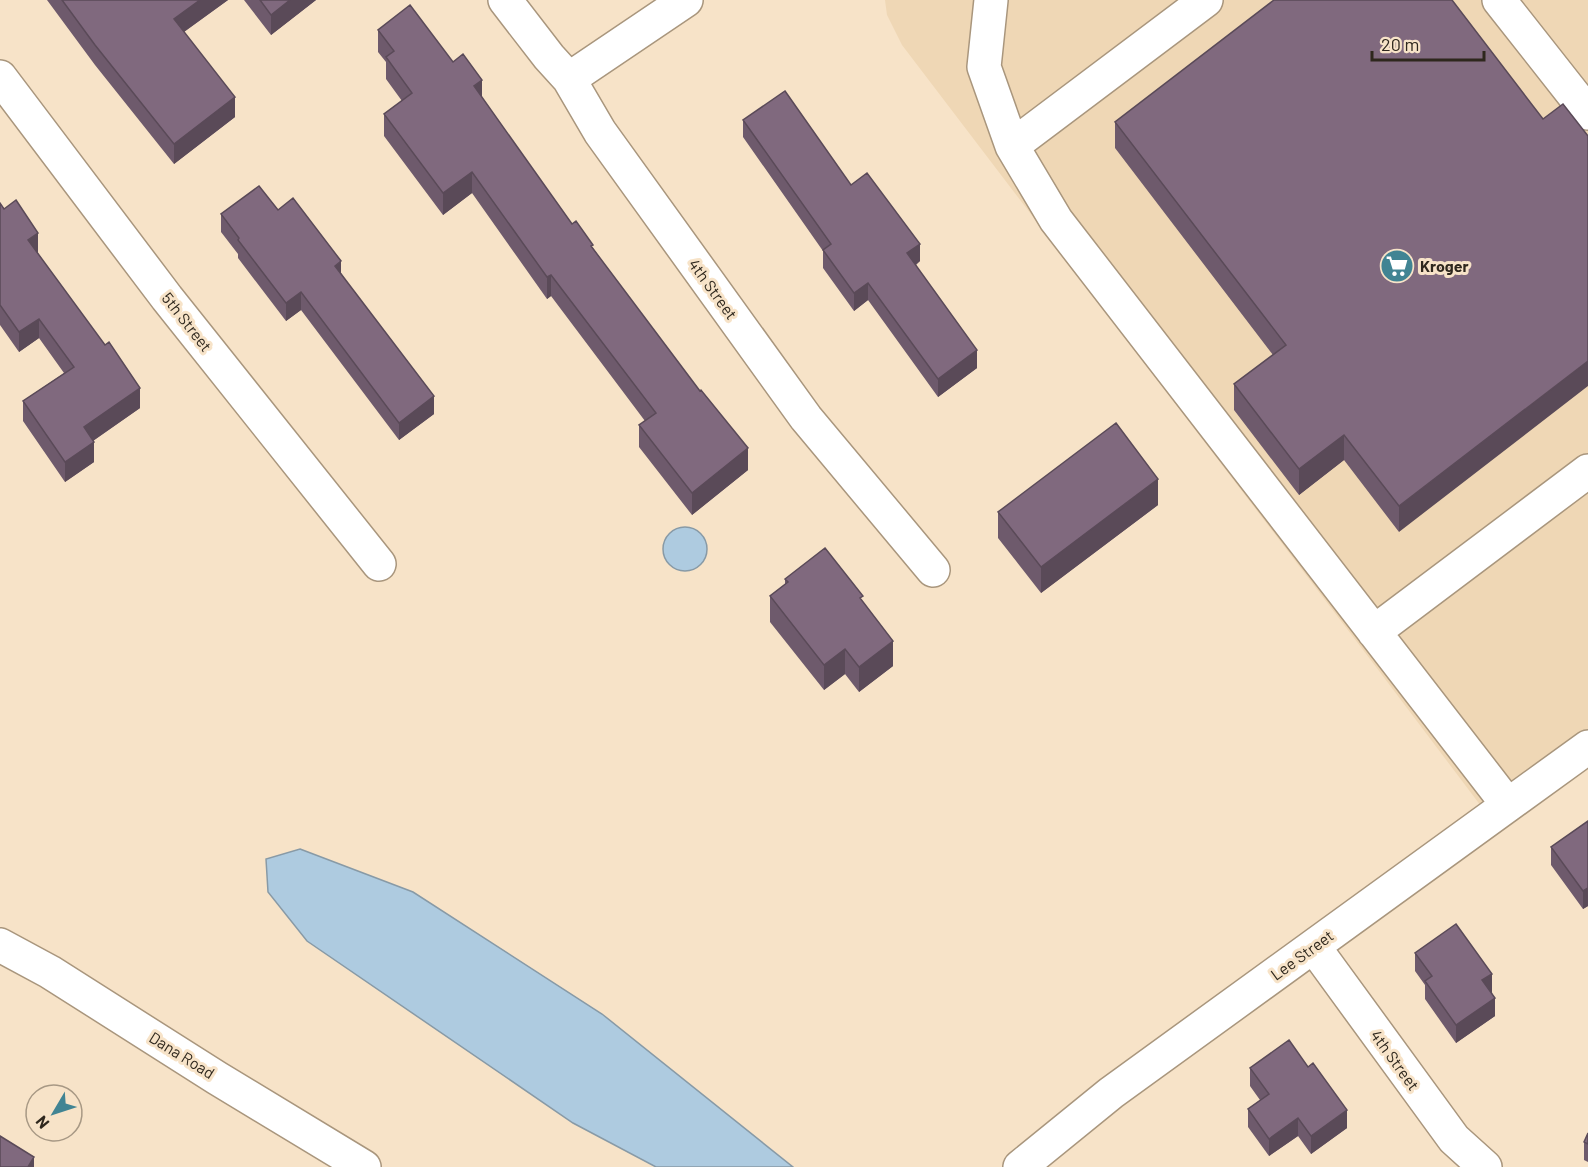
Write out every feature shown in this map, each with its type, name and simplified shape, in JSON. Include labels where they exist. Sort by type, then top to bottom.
[{"type":"street","name":"4th Street","points":[[505,0],[569,79],[600,132],[806,418],[933,570]]},
{"type":"street","points":[[569,79],[686,0]]},
{"type":"street","points":[[991,0],[984,67],[1012,146],[1056,220],[1508,805]]},
{"type":"street","points":[[1012,146],[1206,0]]},
{"type":"street","points":[[1499,0],[1588,113]]},
{"type":"street","name":"5th Street","points":[[0,76],[166,298],[379,564]]},
{"type":"street","points":[[1374,632],[1588,471]]},
{"type":"street","name":"Lee Street","points":[[1020,1167],[1112,1093],[1588,747]]},
{"type":"street","name":"Dana Road","points":[[0,945],[50,972],[217,1078],[364,1167]]},
{"type":"street","name":"4th Street","points":[[1314,947],[1448,1131],[1485,1167]]},
{"type":"shaded area","points":[[885,0],[1588,0],[1588,746],[1490,818],[902,45],[887,15]]},
{"type":"water","points":[[685,527],[700,534],[707,549],[700,564],[685,571],[670,564],[663,549],[670,534]]},
{"type":"water","points":[[300,849],[413,892],[602,1014],[793,1167],[656,1167],[573,1123],[307,941],[268,892],[266,859]]},
{"type":"building","points":[[62,0],[200,0],[174,19],[235,97],[174,144]]},
{"type":"building","points":[[260,0],[290,0],[271,15]]},
{"type":"building","name":"Kroger","points":[[1274,0],[1452,0],[1543,119],[1563,104],[1588,136],[1588,361],[1399,506],[1344,435],[1299,469],[1234,384],[1286,345],[1115,122]]},
{"type":"building","points":[[410,5],[453,62],[463,54],[482,80],[474,86],[572,224],[576,221],[593,245],[591,246],[700,391],[748,448],[692,493],[639,425],[656,413],[551,275],[547,277],[472,172],[443,193],[384,114],[412,93],[386,57],[394,51],[378,30]]},
{"type":"building","points":[[785,91],[851,185],[867,173],[920,244],[907,253],[977,350],[938,379],[868,283],[854,293],[823,250],[831,244],[743,120]]},
{"type":"building","points":[[259,186],[278,210],[293,198],[341,261],[335,266],[434,396],[399,423],[301,292],[286,303],[221,214]]},
{"type":"building","points":[[16,200],[38,233],[28,240],[105,345],[109,342],[140,388],[84,427],[94,442],[65,462],[23,401],[74,367],[39,319],[19,332],[0,305],[0,203],[4,209]]},
{"type":"building","points":[[1116,423],[1158,479],[1041,567],[998,512]]},
{"type":"building","points":[[825,548],[863,596],[860,598],[893,641],[859,667],[845,649],[824,665],[770,596],[788,582],[785,579]]},
{"type":"building","points":[[1588,821],[1588,888],[1583,891],[1551,847]]},
{"type":"building","points":[[1456,924],[1492,974],[1482,980],[1495,998],[1456,1025],[1425,981],[1432,976],[1415,953]]},
{"type":"building","points":[[1289,1040],[1308,1067],[1313,1063],[1347,1110],[1311,1136],[1298,1118],[1269,1139],[1248,1109],[1269,1094],[1250,1068]]},
{"type":"building","points":[[0,1136],[34,1157],[28,1167],[0,1167]]},
{"type":"place","name":"Kroger","points":[[1397,266]]}]
